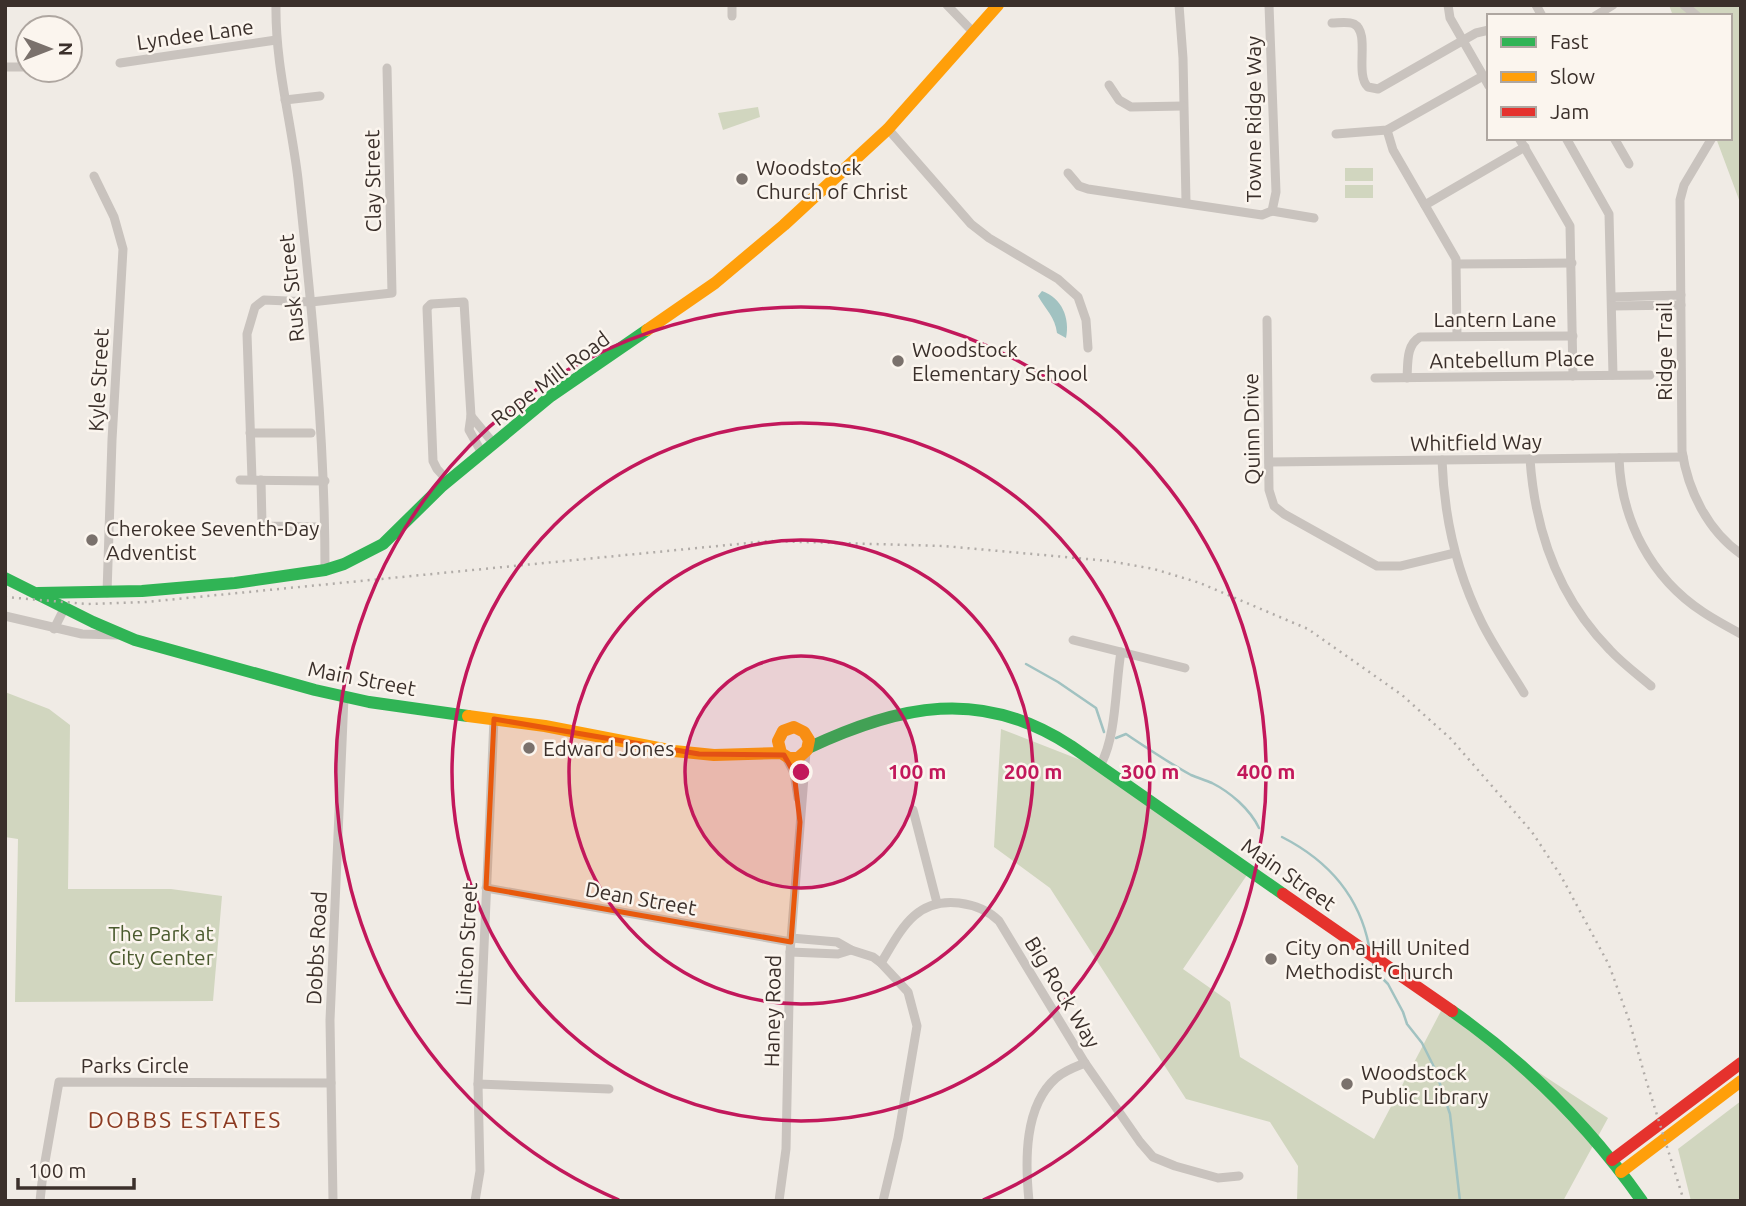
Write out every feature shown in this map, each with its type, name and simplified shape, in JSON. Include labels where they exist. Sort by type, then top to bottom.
[{"type":"main road","name":"Rope Mill Road","points":[[38,593],[107,593],[235,583],[325,570],[344,564],[383,544],[448,481],[551,396],[715,284],[784,225],[888,129],[998,5]]},
{"type":"main road","name":"Main Street","points":[[5,578],[121,635],[344,697],[494,719],[674,751],[784,755],[798,758],[807,750],[851,727]]},
{"type":"main road","name":"Main Street","points":[[730,754],[763,747],[791,727],[821,732],[851,727],[915,709],[980,709],[1013,717],[1040,728],[1100,766],[1497,1044],[1555,1095],[1612,1160],[1642,1201]]},
{"type":"main road","points":[[802,730],[808,738],[807,750]]},
{"type":"main road","points":[[781,733],[778,744],[784,755]]},
{"type":"main road","points":[[1612,1160],[1741,1063]]},
{"type":"main road","points":[[1621,1172],[1741,1081]]},
{"type":"street","name":"Rusk Street","points":[[276,5],[275,40],[296,166],[312,302],[325,481],[325,570]]},
{"type":"street","points":[[947,5],[974,32]]},
{"type":"street","points":[[1178,5],[1181,25],[1186,202]]},
{"type":"street","name":"Towne Ridge Way","points":[[1068,173],[1079,186],[1088,189],[1268,215],[1272,211],[1276,192],[1269,5]]},
{"type":"street","points":[[1448,5],[1450,18],[1487,83]]},
{"type":"street","points":[[1332,23],[1351,23],[1358,28],[1364,85],[1372,89],[1384,87],[1476,33],[1487,30]]},
{"type":"street","name":"Lyndee Lane","points":[[120,63],[275,40]]},
{"type":"street","name":"Clay Street","points":[[312,302],[392,293],[387,68]]},
{"type":"street","points":[[1336,134],[1387,130],[1483,76]]},
{"type":"street","points":[[1109,85],[1119,100],[1131,107],[1183,106]]},
{"type":"street","points":[[285,100],[320,96]]},
{"type":"street","points":[[888,129],[971,224],[989,238],[1058,279],[1078,297],[1086,320],[1088,348]]},
{"type":"street","points":[[1387,130],[1393,150],[1454,253],[1457,264],[1457,336]]},
{"type":"street","points":[[1567,140],[1609,215],[1613,375]]},
{"type":"street","points":[[1615,140],[1629,164]]},
{"type":"street","name":"Ridge Trail","points":[[1711,140],[1681,193],[1682,457],[1690,484],[1704,514],[1722,537],[1741,554]]},
{"type":"street","points":[[1425,205],[1522,143],[1570,226],[1573,376]]},
{"type":"street","name":"Kyle Street","points":[[94,176],[114,218],[123,249],[112,440],[107,593]]},
{"type":"street","points":[[1272,211],[1314,218]]},
{"type":"street","points":[[1457,264],[1572,263]]},
{"type":"street","points":[[312,302],[264,300],[255,307],[247,334],[250,433],[262,524],[315,527]]},
{"type":"street","points":[[1612,302],[1681,300]]},
{"type":"street","points":[[448,481],[433,461],[427,308],[431,304],[464,302],[471,416],[469,429],[482,453]]},
{"type":"street","name":"Quinn Drive","points":[[1267,320],[1270,499],[1274,506],[1369,563],[1384,567],[1400,566],[1454,552]]},
{"type":"street","name":"Lantern Lane","points":[[1407,378],[1408,357],[1416,339],[1426,336],[1573,336]]},
{"type":"street","name":"Antebellum Place","points":[[1375,378],[1650,375]]},
{"type":"street","points":[[471,416],[494,444]]},
{"type":"street","points":[[250,433],[311,433]]},
{"type":"street","name":"Whitfield Way","points":[[1269,462],[1682,457]]},
{"type":"street","points":[[1619,458],[1621,484],[1628,512],[1641,546],[1651,561],[1688,601],[1741,634]]},
{"type":"street","points":[[1530,459],[1540,528],[1567,593],[1600,639],[1651,686]]},
{"type":"street","points":[[1441,460],[1443,491],[1454,552],[1483,625],[1524,693]]},
{"type":"street","points":[[240,480],[325,481]]},
{"type":"street","points":[[54,629],[65,607]]},
{"type":"street","points":[[5,616],[82,634],[121,635]]},
{"type":"street","points":[[1073,640],[1185,668]]},
{"type":"street","points":[[1100,766],[1106,755],[1110,736],[1121,652]]},
{"type":"street","name":"Dobbs Road","points":[[333,1201],[330,1000],[344,697]]},
{"type":"street","name":"Linton Street","points":[[475,1201],[480,1171],[478,1084],[494,719]]},
{"type":"street","name":"Haney Road","points":[[779,1201],[786,1149],[791,944],[807,750]]},
{"type":"street","name":"Haney Road","points":[[784,755],[794,773],[800,822]]},
{"type":"street","points":[[881,962],[904,926],[918,912],[937,903],[913,810]]},
{"type":"street","name":"Dean Street","points":[[486,888],[791,944]]},
{"type":"street","name":"Big Rock Way","points":[[937,903],[975,906],[991,913],[999,921],[1085,1063],[1153,1157],[1218,1178],[1239,1176]]},
{"type":"street","points":[[791,944],[838,954],[851,950],[873,957],[881,962],[908,992],[917,1026],[898,1138],[883,1201]]},
{"type":"street","points":[[1029,1201],[1029,1139],[1033,1112],[1042,1093],[1058,1076],[1085,1063]]},
{"type":"street","name":"Parks Circle","points":[[40,1201],[59,1083],[331,1083]]},
{"type":"street","points":[[478,1084],[609,1089]]},
{"type":"highlighted area","points":[[494,719],[699,754],[784,755],[794,773],[800,822],[791,942],[486,888]]},
{"type":"green space","points":[[1669,5],[1741,5],[1741,205],[1717,140],[1732,140],[1732,14],[1672,14]]},
{"type":"green space","points":[[758,107],[760,117],[723,130],[718,113]]},
{"type":"green space","points":[[1345,168],[1373,168],[1373,181],[1345,181]]},
{"type":"green space","points":[[1345,185],[1373,185],[1373,198],[1345,198]]},
{"type":"green space","name":"The Park at City Center","points":[[5,692],[49,709],[70,725],[68,889],[171,889],[222,896],[213,1001],[15,1002],[18,839],[5,837]]},
{"type":"green space","points":[[1001,729],[1096,766],[1249,872],[1183,969],[1230,1002],[1240,1057],[1374,1139],[1442,1009],[1608,1118],[1563,1201],[1297,1201],[1298,1166],[1270,1122],[1186,1099],[1050,888],[994,847]]},
{"type":"green space","points":[[1741,1101],[1741,1201],[1691,1201],[1678,1149]]},
{"type":"water","points":[[1042,291],[1055,298],[1063,310],[1067,323],[1066,338],[1057,333],[1052,318],[1038,296]]},
{"type":"waterway","points":[[1026,664],[1096,708],[1104,732]]},
{"type":"waterway","points":[[1116,738],[1126,734],[1191,775],[1219,787],[1245,808],[1259,828]]},
{"type":"waterway","points":[[1282,837],[1313,857],[1339,881],[1358,911],[1369,946]]},
{"type":"waterway","points":[[1373,963],[1374,970],[1388,984],[1407,1024],[1422,1043],[1435,1069],[1450,1114],[1460,1201]]},
{"type":"railway","points":[[5,597],[87,604],[146,602],[769,541],[944,546],[1109,561],[1154,569],[1200,583],[1308,629],[1402,695],[1451,739],[1532,832],[1561,876],[1609,965],[1629,1020],[1684,1201]]},
{"type":"traffic: fast","points":[[38,593],[142,591],[235,583],[325,570],[344,564],[383,544],[441,487],[551,396],[647,330]]},
{"type":"traffic: fast","points":[[5,578],[135,640],[315,690],[369,702],[468,716]]},
{"type":"traffic: fast","points":[[808,748],[875,721],[908,713],[972,709],[1005,715],[1038,727],[1071,746],[1283,894]]},
{"type":"traffic: fast","points":[[1452,1011],[1531,1074],[1601,1147],[1642,1201]]},
{"type":"traffic: slow","points":[[647,330],[715,283],[784,225],[888,129],[998,5]]},
{"type":"traffic: slow","points":[[468,716],[545,726],[674,751],[714,755],[781,753],[789,758],[798,758],[807,750],[809,740],[804,732],[794,727],[783,731],[778,741],[781,753]]},
{"type":"traffic: slow","points":[[1621,1172],[1741,1081]]},
{"type":"traffic: jam","points":[[1283,894],[1452,1011]]},
{"type":"traffic: jam","points":[[1612,1160],[1741,1063]]},
{"type":"place","name":"Woodstock Church of Christ","points":[[742,179]]},
{"type":"place","name":"Woodstock Elementary School","points":[[898,361]]},
{"type":"place","name":"Cherokee Seventh-Day Adventist","points":[[92,540]]},
{"type":"place","name":"Edward Jones","points":[[529,748]]},
{"type":"place","name":"City on a Hill United Methodist Church","points":[[1271,959]]},
{"type":"place","name":"Woodstock Public Library","points":[[1347,1084]]},
{"type":"district","name":"DOBBS ESTATES","points":[[185,1119]]}]
